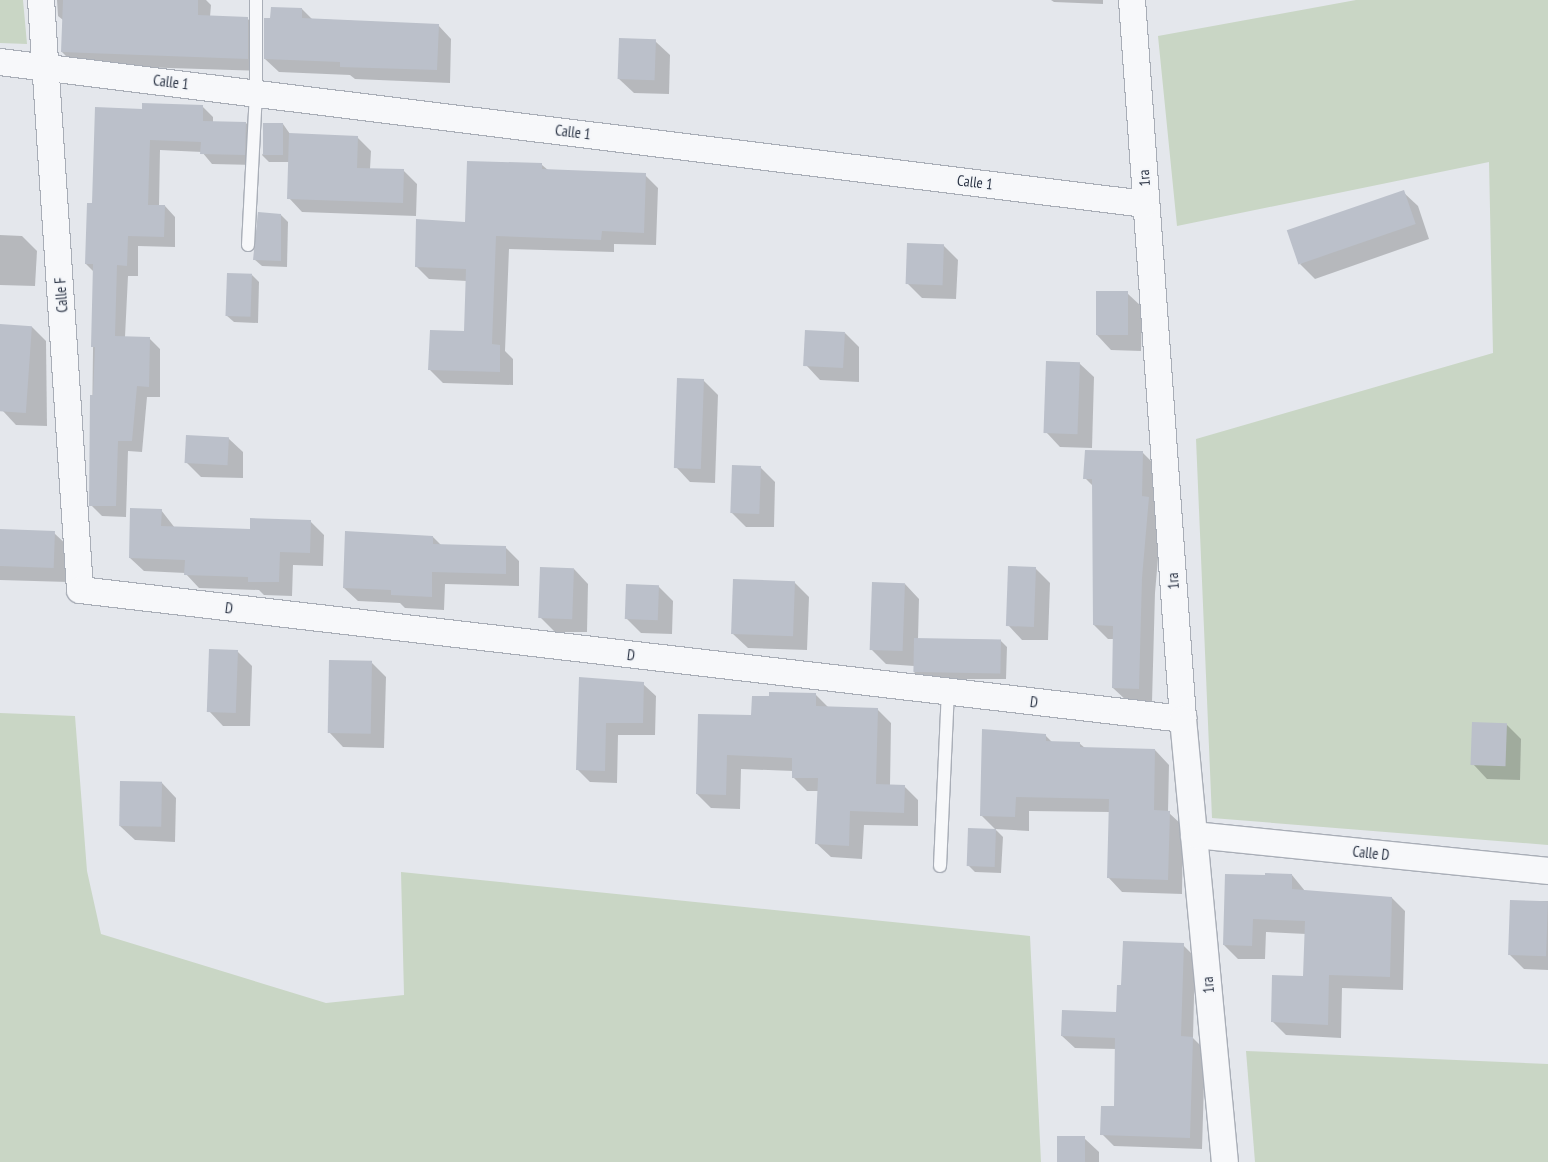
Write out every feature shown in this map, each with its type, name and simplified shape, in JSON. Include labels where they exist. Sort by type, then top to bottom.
[{"type":"street","name":"Calle F","points":[[41,0],[80,590]]},
{"type":"street","name":"1ra","points":[[1132,0],[1183,719],[1225,1162]]},
{"type":"street","name":"Calle 1","points":[[0,62],[46,66],[1145,204]]},
{"type":"street","name":"D","points":[[80,590],[1183,719]]},
{"type":"street","name":"Calle D","points":[[1194,835],[1548,871]]},
{"type":"lane","points":[[248,245],[256,93],[256,0]]},
{"type":"lane","points":[[940,866],[948,692]]},
{"type":"green space","points":[[0,0],[23,0],[27,44],[0,43]]},
{"type":"green space","points":[[1356,0],[1548,0],[1548,845],[1212,818],[1196,439],[1493,353],[1489,162],[1177,226],[1158,36]]},
{"type":"green space","points":[[0,713],[75,716],[87,871],[101,934],[326,1003],[404,995],[401,872],[1030,936],[1041,1162],[0,1162]]},
{"type":"green space","points":[[1246,1051],[1548,1064],[1548,1162],[1255,1162]]},
{"type":"building","points":[[63,0],[198,0],[198,15],[248,17],[248,59],[61,52]]},
{"type":"building","points":[[271,7],[302,8],[302,18],[439,24],[437,70],[340,67],[340,62],[264,59],[264,18],[270,18]]},
{"type":"building","points":[[619,38],[656,39],[655,80],[618,79]]},
{"type":"building","points":[[142,103],[203,105],[203,121],[246,122],[245,155],[200,154],[201,142],[150,140],[148,205],[165,205],[164,237],[128,236],[127,266],[117,265],[115,336],[150,337],[149,387],[137,386],[132,441],[118,441],[116,506],[89,506],[90,395],[93,395],[95,347],[91,347],[93,264],[85,264],[87,203],[92,203],[95,107],[142,109]]},
{"type":"building","points":[[263,123],[283,123],[283,155],[263,155]]},
{"type":"building","points":[[289,133],[358,136],[357,168],[404,169],[403,203],[287,199]]},
{"type":"building","points":[[467,161],[542,163],[542,169],[646,173],[644,233],[602,231],[601,240],[496,236],[492,344],[500,345],[500,372],[428,370],[430,330],[464,331],[466,269],[415,267],[416,219],[465,222]]},
{"type":"building","points":[[1404,190],[1416,224],[1298,264],[1287,230]]},
{"type":"building","points":[[258,212],[281,214],[281,261],[253,260]]},
{"type":"building","points":[[907,243],[944,244],[943,285],[906,284]]},
{"type":"building","points":[[227,273],[252,274],[250,317],[225,316]]},
{"type":"building","points":[[1096,291],[1128,291],[1128,335],[1096,335]]},
{"type":"building","points":[[0,324],[32,326],[26,413],[0,411]]},
{"type":"building","points":[[805,330],[845,332],[843,368],[803,366]]},
{"type":"building","points":[[1046,361],[1080,362],[1077,434],[1043,433]]},
{"type":"building","points":[[677,378],[704,379],[701,469],[674,468]]},
{"type":"building","points":[[186,435],[229,437],[227,465],[185,463]]},
{"type":"building","points":[[1085,450],[1143,451],[1142,496],[1149,497],[1142,578],[1139,689],[1112,688],[1113,626],[1093,625],[1092,479],[1083,479]]},
{"type":"building","points":[[732,465],[761,466],[759,514],[730,513]]},
{"type":"building","points":[[130,508],[162,509],[161,526],[250,529],[250,518],[311,520],[310,553],[280,552],[279,582],[248,582],[248,577],[184,575],[185,560],[129,558]]},
{"type":"building","points":[[0,529],[55,531],[54,568],[0,566]]},
{"type":"building","points":[[345,531],[433,536],[433,544],[506,546],[506,574],[432,572],[432,597],[391,595],[391,590],[343,588]]},
{"type":"building","points":[[1008,566],[1036,567],[1034,627],[1006,626]]},
{"type":"building","points":[[540,567],[574,568],[572,619],[538,618]]},
{"type":"building","points":[[733,579],[795,581],[793,636],[731,634]]},
{"type":"building","points":[[872,582],[905,583],[903,651],[870,650]]},
{"type":"building","points":[[626,584],[659,585],[658,620],[625,619]]},
{"type":"building","points":[[914,638],[1001,640],[1000,674],[913,672]]},
{"type":"building","points":[[209,649],[238,650],[236,713],[207,712]]},
{"type":"building","points":[[329,660],[372,661],[371,734],[328,733]]},
{"type":"building","points":[[579,677],[644,682],[643,723],[606,723],[605,771],[576,770]]},
{"type":"building","points":[[769,692],[816,693],[816,706],[878,708],[876,784],[905,785],[904,813],[850,811],[849,846],[815,844],[818,778],[792,778],[792,758],[727,755],[726,795],[696,794],[698,714],[751,715],[752,696],[769,696]]},
{"type":"building","points":[[1472,722],[1507,723],[1505,766],[1470,765]]},
{"type":"building","points":[[982,729],[1046,734],[1046,741],[1080,742],[1080,747],[1155,749],[1154,810],[1170,811],[1168,880],[1107,878],[1109,799],[1016,797],[1015,817],[980,816]]},
{"type":"building","points":[[120,781],[162,782],[161,827],[119,826]]},
{"type":"building","points":[[968,828],[996,829],[995,867],[967,866]]},
{"type":"building","points":[[1265,873],[1292,874],[1292,889],[1392,897],[1390,977],[1329,975],[1328,1025],[1271,1022],[1272,975],[1303,976],[1305,921],[1253,919],[1252,946],[1223,945],[1225,874],[1265,875]]},
{"type":"building","points":[[1510,900],[1548,901],[1546,956],[1508,955]]},
{"type":"building","points":[[1123,941],[1184,943],[1181,1036],[1193,1037],[1190,1138],[1100,1135],[1101,1106],[1114,1106],[1115,1038],[1061,1036],[1062,1010],[1116,1012],[1117,985],[1121,985]]},
{"type":"building","points":[[1057,1136],[1085,1136],[1085,1162],[1057,1162]]}]
